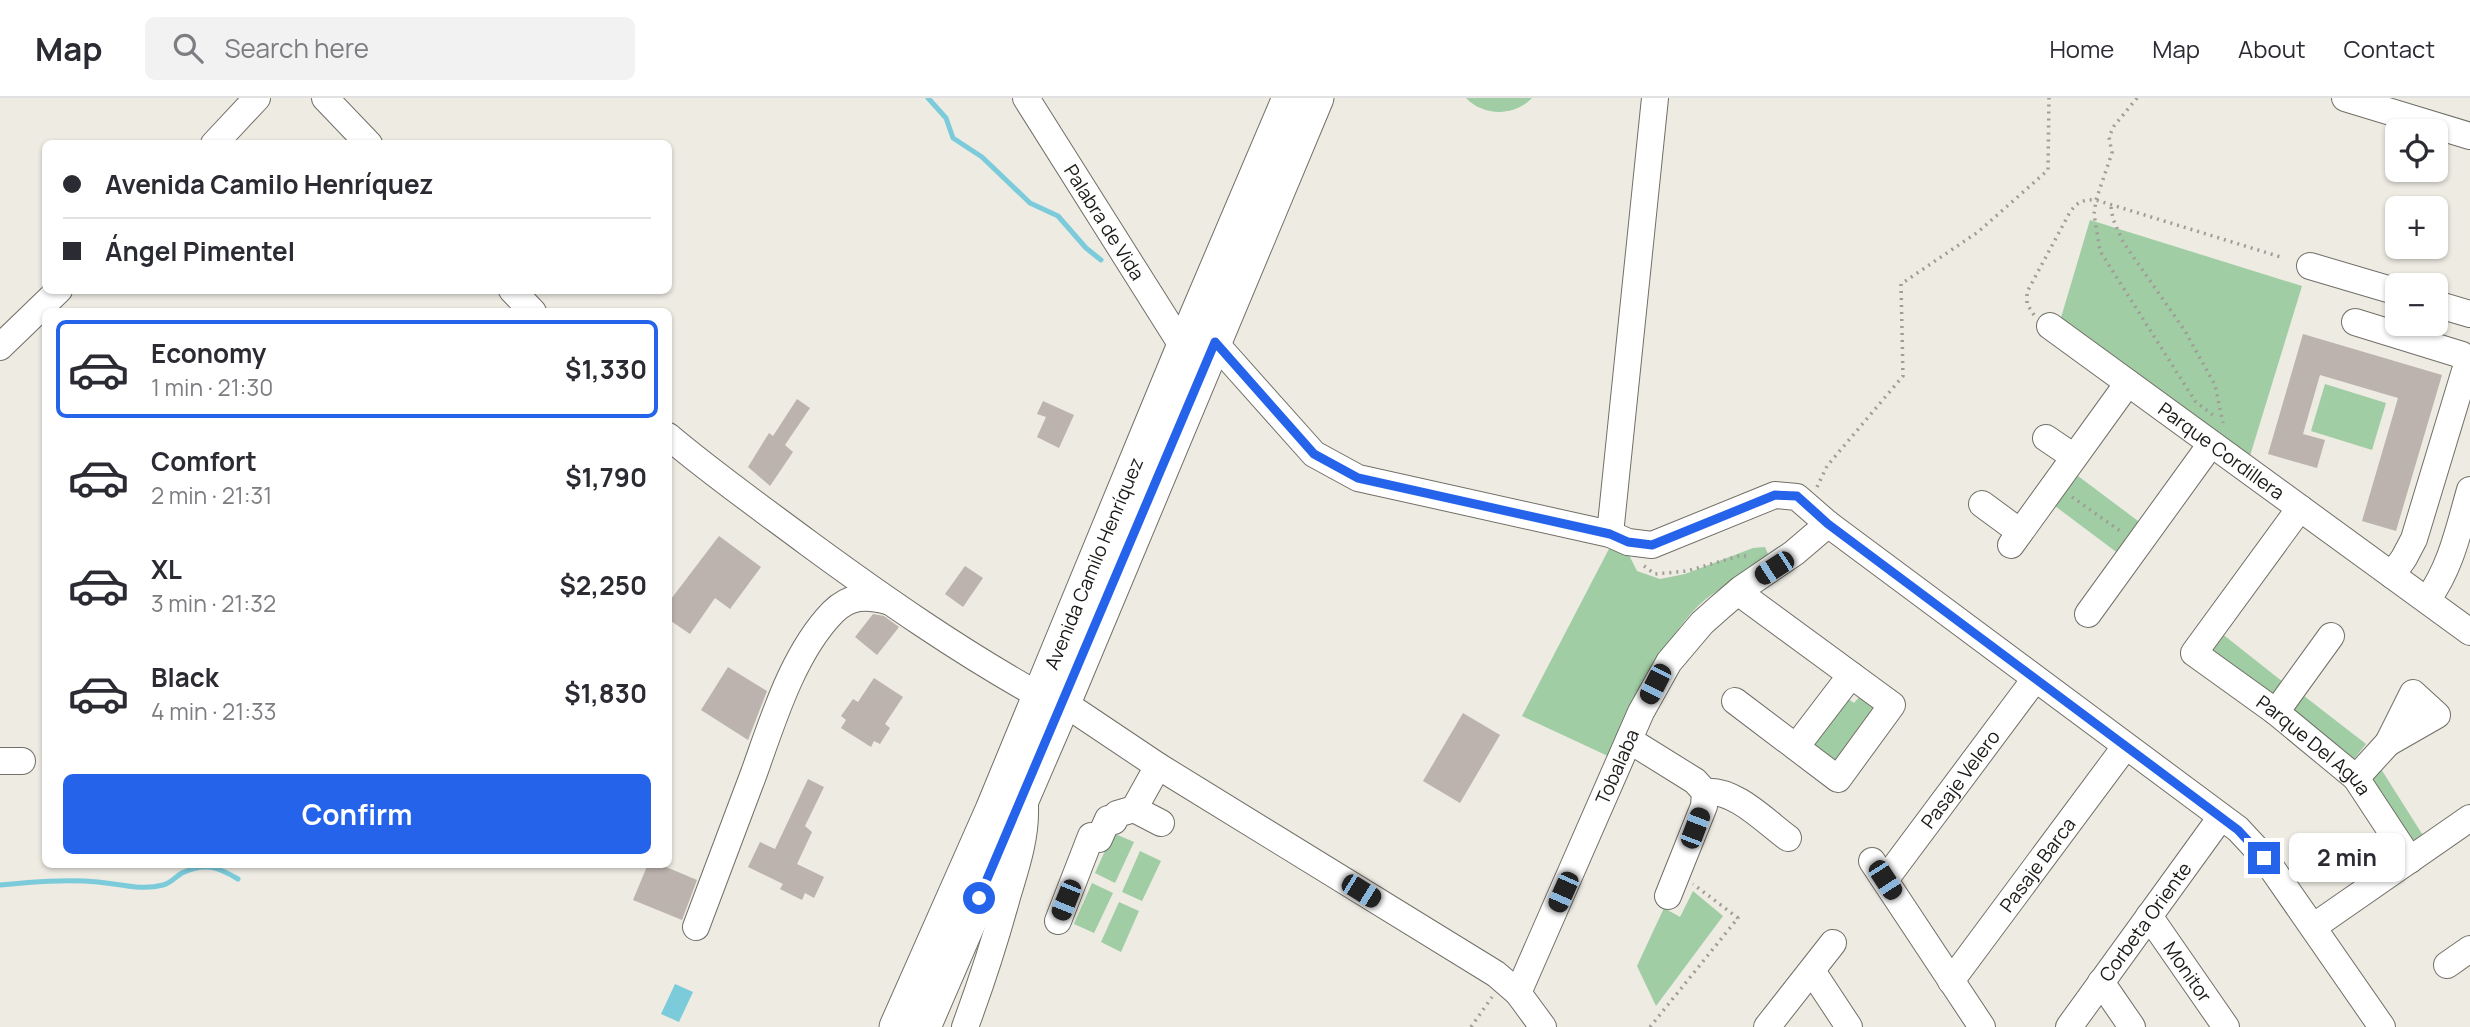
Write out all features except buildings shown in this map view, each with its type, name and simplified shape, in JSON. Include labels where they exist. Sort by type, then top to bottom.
[{"type":"main road","name":"Avenida Camilo Henríquez","points":[[896,1027],[1052,700],[1199,345],[1289,98]]},
{"type":"main road","name":"Avenida Camilo Henríquez","points":[[1199,345],[1317,98]]},
{"type":"main road","name":"Avenida Camilo Henríquez","points":[[925,1027],[1025,794],[1052,700]]},
{"type":"street","points":[[218,140],[257,98]]},
{"type":"street","points":[[326,98],[365,140]]},
{"type":"street","name":"Palabra de Vida","points":[[1026,98],[1199,345],[1314,454],[1358,478],[1652,545],[1775,495],[1797,496],[1818,515],[2238,830],[2264,858],[2382,1027]]},
{"type":"street","points":[[1619,538],[1655,98]]},
{"type":"street","points":[[2345,98],[2470,136]]},
{"type":"street","points":[[2310,266],[2385,288]]},
{"type":"street","points":[[0,347],[55,294]]},
{"type":"street","points":[[516,294],[529,308]]},
{"type":"street","points":[[2448,308],[2470,314]]},
{"type":"street","points":[[2355,321],[2462,355],[2467,364],[2414,539],[2392,575]]},
{"type":"street","name":"Parque Cordillera","points":[[2050,326],[2128,383],[2217,433],[2300,508],[2470,632]]},
{"type":"street","points":[[1982,504],[2016,538],[2128,383]]},
{"type":"street","points":[[2088,614],[2217,433]]},
{"type":"street","points":[[2046,438],[2074,457]]},
{"type":"street","points":[[672,439],[708,469],[888,601],[991,668],[1052,700],[1505,981],[1543,1027]]},
{"type":"street","points":[[2427,600],[2447,566],[2470,490]]},
{"type":"street","name":"Parque Del Agua","points":[[2300,508],[2194,653],[2276,712],[2356,778],[2410,860]]},
{"type":"street","name":"Tobalaba","points":[[1505,981],[1669,662],[1702,624],[1738,592],[1774,568],[1818,515]]},
{"type":"street","points":[[1735,701],[1838,779],[1892,705],[1738,592]]},
{"type":"street","points":[[696,928],[782,697],[808,645],[834,611],[856,597],[871,596],[888,601]]},
{"type":"street","points":[[2276,712],[2330,636]]},
{"type":"street","points":[[1796,747],[1852,675]]},
{"type":"street","name":"Pasaje Velero","points":[[1951,981],[1879,871],[2035,678]]},
{"type":"street","points":[[1629,740],[1700,783],[1705,792],[1704,806],[1673,885]]},
{"type":"street","points":[[2356,778],[2388,743]]},
{"type":"street","name":"Pasaje Barca","points":[[1951,981],[2125,747]]},
{"type":"street","points":[[1134,809],[1158,766]]},
{"type":"street","points":[[1705,792],[1728,794],[1788,838]]},
{"type":"street","points":[[965,1027],[989,961],[1020,851],[1025,822],[1025,794]]},
{"type":"street","points":[[1058,920],[1091,836],[1099,839],[1108,819],[1114,821],[1117,814],[1134,809],[1161,823]]},
{"type":"street","name":"Corbeta Oriente","points":[[2068,1027],[2221,817]]},
{"type":"street","points":[[2313,927],[2470,818]]},
{"type":"street","name":"Monitor","points":[[2149,916],[2226,1027]]},
{"type":"street","points":[[1768,1027],[1833,943]]},
{"type":"street","points":[[1812,971],[1849,1027]]},
{"type":"street","points":[[1951,981],[1982,1027]]},
{"type":"street","points":[[2101,982],[2132,1027]]},
{"type":"path","points":[[1818,515],[1827,466],[1902,376],[1901,284],[1978,232],[2048,170],[2049,98]]},
{"type":"path","points":[[2137,98],[2114,126],[2109,137],[2112,153],[2094,214],[2100,251],[2217,433]]},
{"type":"path","points":[[2050,326],[2029,310],[2027,292],[2070,212],[2079,202],[2096,200],[2284,258]]},
{"type":"path","points":[[2111,206],[2113,219],[2123,242],[2185,331],[2215,385],[2217,433]]},
{"type":"path","points":[[2055,484],[2139,544]]},
{"type":"path","points":[[1619,538],[1638,562],[1655,574],[1687,571],[1739,556],[1762,556],[1774,568]]},
{"type":"path","points":[[1650,1027],[1738,918],[1673,885]]},
{"type":"path","points":[[1471,1027],[1505,981]]},
{"type":"green space","points":[[1466,98],[1532,98],[1516,109],[1499,112],[1481,108]]},
{"type":"green space","points":[[2090,220],[2302,286],[2249,459],[2060,321]]},
{"type":"green space","points":[[2325,384],[2386,403],[2372,450],[2311,431]]},
{"type":"green space","points":[[2078,476],[2146,527],[2123,557],[2055,506]]},
{"type":"green space","points":[[1611,545],[1628,553],[1637,571],[1660,579],[1685,574],[1753,548],[1765,547],[1768,554],[1753,569],[1707,598],[1686,620],[1661,657],[1610,757],[1522,716]]},
{"type":"green space","points":[[2216,629],[2283,682],[2269,700],[2201,647]]},
{"type":"green space","points":[[2299,692],[2366,744],[2351,763],[2285,710]]},
{"type":"green space","points":[[1843,695],[1854,703],[1861,695],[1881,711],[1839,766],[1807,741]]},
{"type":"green space","points":[[2381,769],[2424,837],[2414,842],[2367,780]]},
{"type":"green space","points":[[1113,833],[1134,842],[1115,883],[1095,873]]},
{"type":"green space","points":[[1140,851],[1161,861],[1142,901],[1122,892]]},
{"type":"green space","points":[[1092,883],[1113,893],[1094,933],[1074,924]]},
{"type":"green space","points":[[1693,891],[1723,916],[1656,1006],[1637,966],[1664,908],[1680,917]]},
{"type":"green space","points":[[1119,902],[1139,911],[1121,952],[1101,942]]},
{"type":"water","points":[[675,984],[693,992],[679,1022],[661,1014]]},
{"type":"waterway","points":[[928,98],[946,118],[953,138],[982,157],[1030,203],[1058,216],[1086,248],[1101,260]]},
{"type":"waterway","points":[[0,885],[74,881],[155,887],[198,868]]},
{"type":"waterway","points":[[214,868],[238,879]]},
{"type":"route","points":[[979,898],[1215,342],[1314,454],[1358,478],[1610,534],[1628,542],[1652,545],[1775,495],[1797,496],[1828,524],[2238,830],[2264,858]]}]
